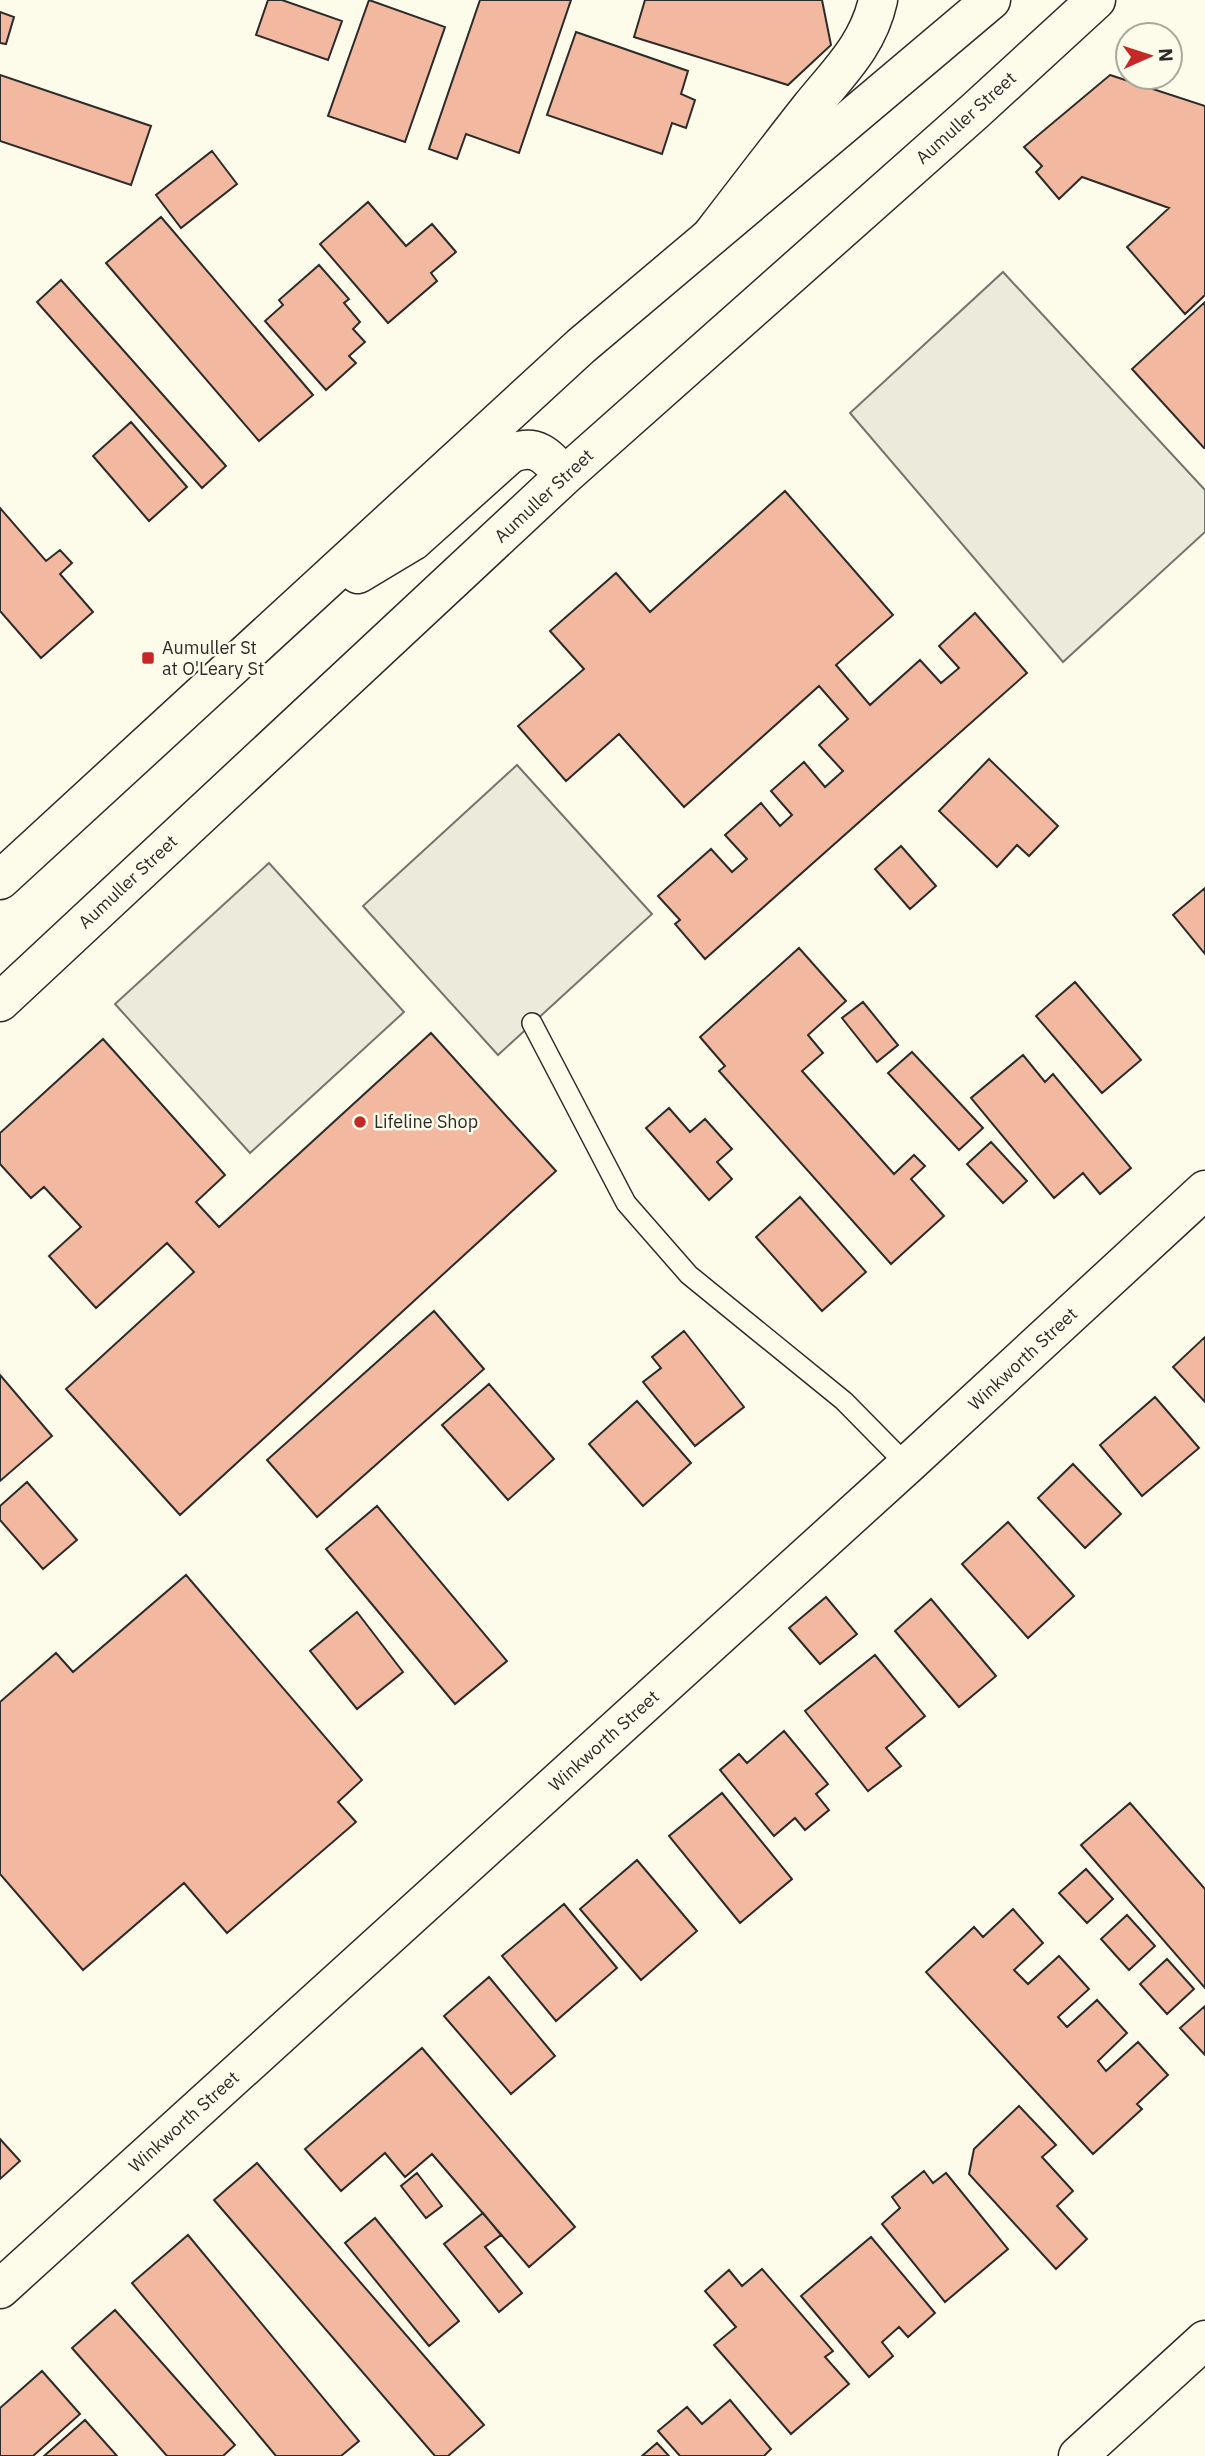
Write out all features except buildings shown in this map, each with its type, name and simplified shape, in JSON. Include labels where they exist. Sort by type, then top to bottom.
[{"type":"main road","points":[[711,236],[816,100],[852,58],[864,37],[878,0]]},
{"type":"main road","points":[[0,880],[581,346],[991,0]]},
{"type":"main road","name":"Aumuller Street","points":[[0,1002],[564,476],[1096,0]]},
{"type":"main road","points":[[290,615],[413,541],[510,454],[523,449],[534,449],[544,454],[564,476]]},
{"type":"main road","name":"Winkworth Street","points":[[0,2289],[1205,1191]]},
{"type":"main road","points":[[1078,2456],[1205,2340]]},
{"type":"lane","points":[[532,1023],[626,1203],[689,1275],[844,1401],[907,1465]]},
{"type":"shaded area","points":[[1003,272],[1205,490],[1205,532],[1063,662],[850,413]]},
{"type":"shaded area","points":[[517,765],[652,914],[498,1055],[363,906]]},
{"type":"shaded area","points":[[269,863],[404,1012],[250,1153],[115,1004]]},
{"type":"place","name":"Aumuller St at O'Leary St","points":[[148,658]]},
{"type":"place","name":"Lifeline Shop","points":[[360,1122]]}]
